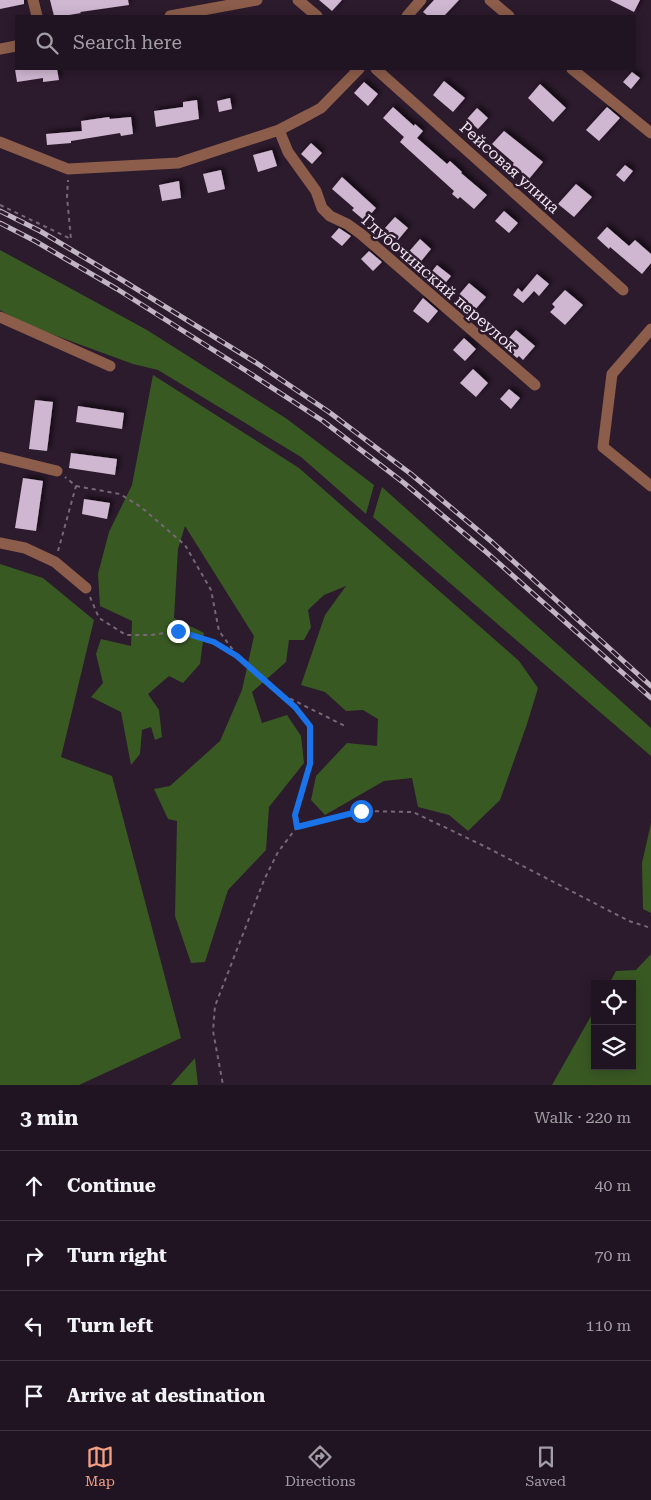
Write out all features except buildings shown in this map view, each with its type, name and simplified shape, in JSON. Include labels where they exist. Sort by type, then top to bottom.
[{"type":"street","points":[[33,0],[37,15]]},
{"type":"street","points":[[175,15],[234,2],[256,0]]},
{"type":"street","points":[[298,0],[316,15]]},
{"type":"street","points":[[408,15],[421,0]]},
{"type":"street","points":[[490,0],[508,15]]},
{"type":"street","points":[[0,49],[15,46]]},
{"type":"street","points":[[0,142],[68,169],[178,163],[279,130],[321,108],[358,70]]},
{"type":"street","name":"Рейсовая улица","points":[[377,70],[623,290]]},
{"type":"street","points":[[573,70],[651,132]]},
{"type":"street","name":"Глубочинский переулок","points":[[279,130],[288,152],[316,191],[322,208],[330,216],[347,224],[361,234],[535,385]]},
{"type":"street","points":[[0,317],[110,366]]},
{"type":"street","points":[[651,329],[612,374],[603,447],[651,486]]},
{"type":"street","points":[[0,457],[57,470]]},
{"type":"street","points":[[0,543],[25,548],[55,562],[86,588]]},
{"type":"path","points":[[0,205],[71,239],[67,197],[68,169]]},
{"type":"path","points":[[57,470],[76,486],[120,494],[141,507],[185,544],[211,590],[219,632],[237,656]]},
{"type":"path","points":[[55,562],[76,486]]},
{"type":"path","points":[[86,588],[98,618],[126,635],[151,635],[178,631],[214,642],[237,656],[295,707],[310,726],[310,764],[295,815],[297,827]]},
{"type":"path","points":[[279,692],[348,727]]},
{"type":"path","points":[[223,1085],[213,1031],[215,1006],[264,880],[278,852],[297,827],[361,811],[413,812],[486,847],[628,921],[651,928]]},
{"type":"green space","points":[[0,250],[147,330],[287,419],[374,485],[366,514],[301,457],[158,370],[133,364],[24,324],[0,310]]},
{"type":"green space","points":[[153,375],[299,468],[519,661],[538,688],[500,800],[468,831],[449,815],[418,807],[412,778],[384,781],[325,815],[311,800],[316,776],[347,743],[377,746],[378,719],[363,710],[346,711],[325,692],[301,685],[325,615],[346,586],[324,595],[308,610],[311,627],[304,640],[289,640],[286,662],[252,692],[262,723],[287,715],[301,736],[304,763],[269,807],[266,850],[228,890],[205,962],[191,963],[175,916],[177,821],[168,819],[154,789],[170,786],[220,741],[242,690],[254,636],[185,526],[178,549],[174,618],[204,633],[200,664],[183,683],[169,676],[148,694],[159,710],[162,737],[155,740],[151,727],[142,730],[140,754],[131,765],[121,712],[91,697],[103,683],[96,654],[101,639],[131,646],[132,621],[100,606],[98,574],[109,532],[132,485]]},
{"type":"green space","points":[[382,487],[651,728],[651,756],[373,517]]},
{"type":"green space","points":[[0,564],[43,578],[94,620],[61,757],[112,776],[181,1038],[79,1085],[0,1085]]},
{"type":"green space","points":[[651,823],[651,913],[643,909],[642,863]]},
{"type":"green space","points":[[651,954],[651,1085],[552,1085],[591,1016],[591,1070],[636,1070],[636,980],[611,980],[616,971],[636,970]]},
{"type":"green space","points":[[195,1058],[198,1085],[171,1085]]},
{"type":"railway","points":[[0,211],[40,231],[122,280],[255,362],[329,412],[411,474],[492,542],[651,686]]},
{"type":"railway","points":[[0,223],[35,241],[117,289],[323,421],[404,483],[485,551],[651,698]]},
{"type":"route","points":[[178,631],[214,642],[237,656],[295,707],[310,726],[310,764],[296,808],[297,827],[361,811]]}]
